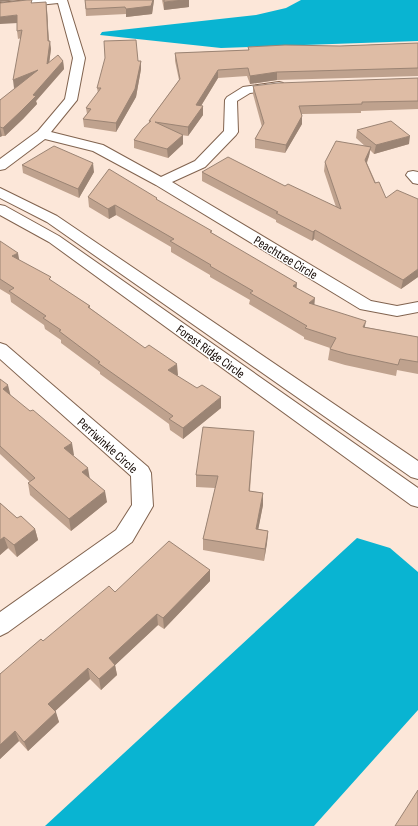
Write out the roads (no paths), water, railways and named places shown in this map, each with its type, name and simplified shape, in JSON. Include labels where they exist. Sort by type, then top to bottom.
[{"type":"street","points":[[0,6],[61,0],[79,58],[71,100],[43,134],[0,166]]},
{"type":"street","points":[[161,182],[200,164],[231,132],[231,100],[247,90],[293,86]]},
{"type":"street","name":"Peachtree Circle","points":[[43,134],[98,148],[161,182],[366,305],[397,311],[418,307]]},
{"type":"street","name":"Forest Ridge Circle","points":[[0,192],[52,219],[418,471]]},
{"type":"street","name":"Forest Ridge Circle","points":[[0,209],[54,239],[418,499]]},
{"type":"street","name":"Perriwinkle Circle","points":[[0,349],[141,473],[144,506],[124,536],[0,625]]},
{"type":"water","points":[[301,0],[418,0],[418,41],[221,48],[100,35],[102,32],[256,15],[286,8]]},
{"type":"water","points":[[357,538],[390,548],[418,572],[418,710],[314,826],[45,826]]}]
